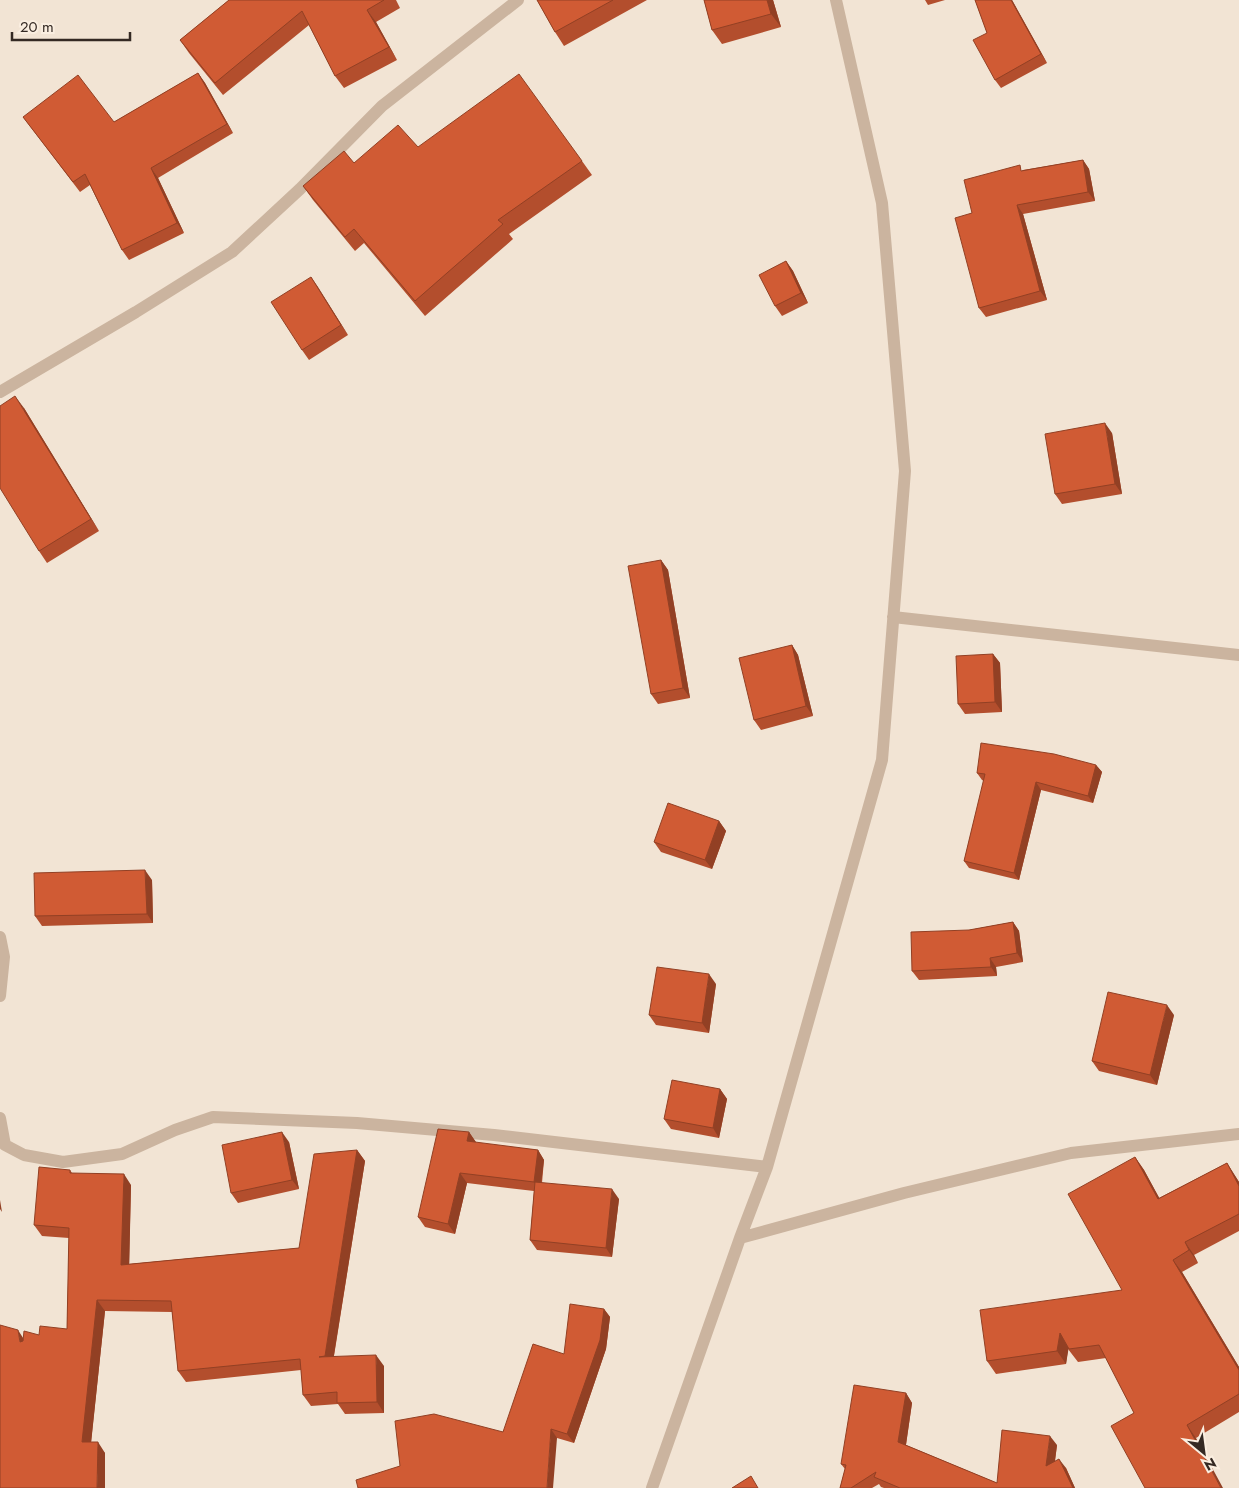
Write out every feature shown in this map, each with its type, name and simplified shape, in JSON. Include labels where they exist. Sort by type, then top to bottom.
[{"type":"street","points":[[0,392],[136,312],[232,252],[300,189],[382,106],[518,0]]},
{"type":"street","points":[[652,1488],[767,1167],[882,760],[905,471],[882,203],[836,0]]},
{"type":"street","points":[[893,617],[1239,655]]},
{"type":"street","points":[[0,937],[4,957],[0,996]]},
{"type":"street","points":[[0,1118],[3,1145],[24,1155],[63,1162],[122,1154],[175,1130],[212,1118],[222,1118],[357,1122],[455,1131],[767,1167]]},
{"type":"street","points":[[740,1238],[904,1193],[1071,1153],[1239,1134]]},
{"type":"building","points":[[229,0],[384,0],[367,10],[389,47],[335,76],[302,11],[215,83],[180,40]]},
{"type":"building","points":[[537,0],[613,0],[555,32]]},
{"type":"building","points":[[704,0],[767,0],[771,14],[712,30]]},
{"type":"building","points":[[975,0],[1011,0],[1041,54],[995,80],[973,40],[987,33]]},
{"type":"building","points":[[198,73],[227,124],[151,168],[177,223],[122,250],[85,174],[73,182],[23,117],[78,75],[114,122]]},
{"type":"building","points":[[519,74],[582,161],[498,220],[503,224],[415,301],[354,229],[345,237],[303,186],[344,151],[354,163],[398,125],[418,147]]},
{"type":"building","points":[[1083,160],[1088,192],[1017,205],[1040,291],[979,308],[955,218],[972,213],[964,180],[1020,165],[1021,171]]},
{"type":"building","points":[[786,261],[801,293],[775,306],[759,275]]},
{"type":"building","points":[[311,277],[341,325],[302,350],[271,302]]},
{"type":"building","points":[[15,396],[91,519],[39,551],[0,488],[0,406]]},
{"type":"building","points":[[1105,423],[1115,484],[1055,494],[1045,434]]},
{"type":"building","points":[[661,560],[683,688],[651,694],[628,566]]},
{"type":"building","points":[[792,645],[806,706],[754,720],[739,658]]},
{"type":"building","points":[[993,654],[995,702],[958,704],[956,656]]},
{"type":"building","points":[[981,743],[1054,754],[1096,765],[1088,796],[1036,782],[1014,873],[964,861],[985,774],[977,773]]},
{"type":"building","points":[[668,803],[719,821],[705,860],[654,842]]},
{"type":"building","points":[[145,870],[147,914],[35,916],[34,873]]},
{"type":"building","points":[[1013,922],[1017,953],[990,958],[991,967],[912,971],[911,932],[969,930]]},
{"type":"building","points":[[657,967],[709,974],[702,1023],[649,1015]]},
{"type":"building","points":[[1108,992],[1167,1005],[1150,1075],[1092,1061]]},
{"type":"building","points":[[672,1080],[720,1089],[713,1128],[664,1119]]},
{"type":"building","points":[[438,1129],[469,1132],[467,1141],[538,1150],[534,1182],[460,1173],[448,1224],[418,1217]]},
{"type":"building","points":[[282,1132],[292,1180],[231,1193],[222,1145]]},
{"type":"building","points":[[357,1150],[325,1356],[319,1357],[376,1355],[377,1402],[337,1403],[337,1392],[303,1395],[300,1359],[178,1371],[171,1301],[97,1300],[82,1442],[98,1442],[97,1488],[0,1488],[0,1325],[18,1330],[20,1342],[23,1341],[24,1331],[39,1335],[40,1326],[67,1329],[69,1228],[34,1225],[39,1167],[70,1170],[70,1173],[124,1174],[121,1265],[299,1248],[314,1154]]},
{"type":"building","points":[[1135,1157],[1158,1199],[1227,1163],[1239,1186],[1239,1214],[1185,1242],[1189,1250],[1173,1260],[1239,1370],[1239,1394],[1187,1425],[1221,1488],[1145,1488],[1111,1426],[1134,1413],[1099,1345],[1069,1349],[1060,1333],[1057,1351],[987,1361],[980,1310],[1122,1290],[1068,1194]]},
{"type":"building","points":[[535,1182],[612,1189],[606,1248],[530,1240]]},
{"type":"building","points":[[570,1304],[604,1309],[600,1340],[567,1434],[551,1429],[547,1488],[358,1488],[356,1480],[400,1466],[395,1421],[434,1414],[503,1432],[533,1344],[564,1354]]},
{"type":"building","points":[[854,1385],[906,1393],[898,1442],[997,1483],[1002,1430],[1050,1436],[1046,1466],[1059,1459],[1073,1488],[900,1488],[874,1477],[876,1472],[851,1488],[840,1488],[846,1465],[841,1464]]},
{"type":"building","points":[[751,1476],[758,1488],[732,1488]]}]
